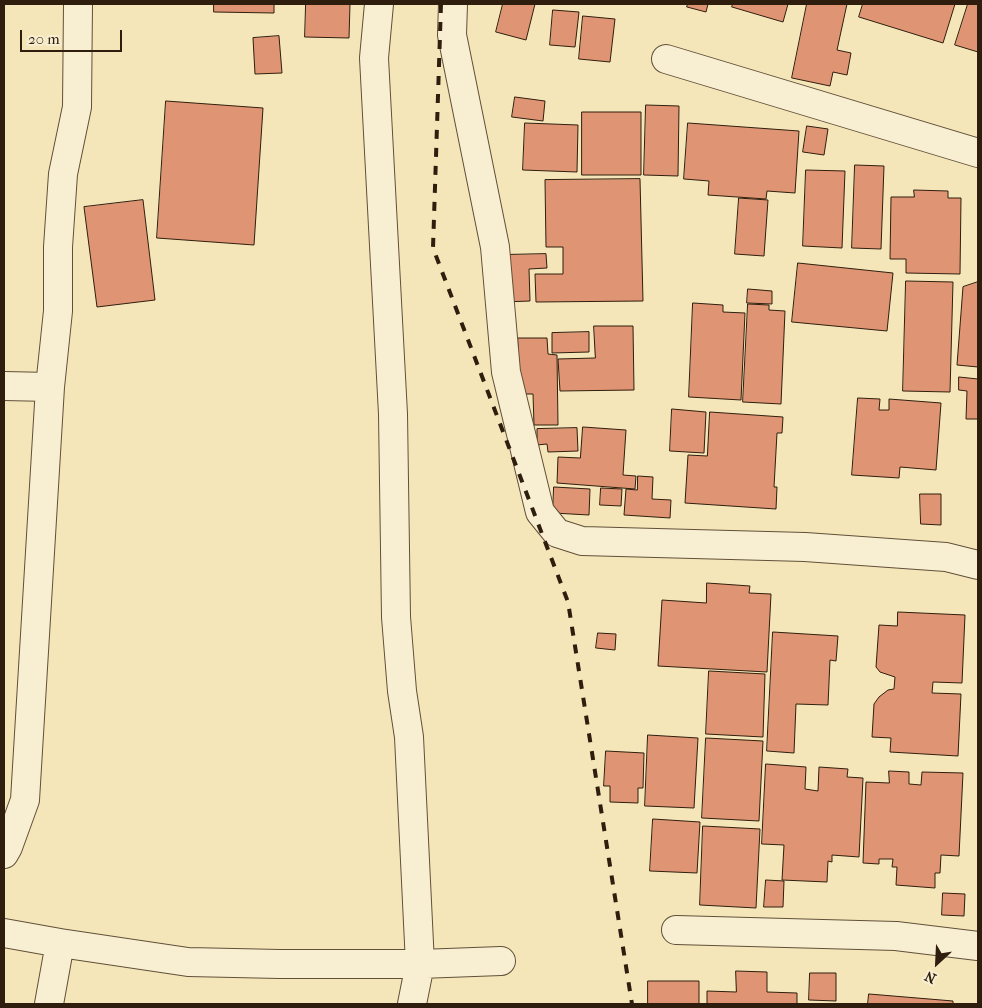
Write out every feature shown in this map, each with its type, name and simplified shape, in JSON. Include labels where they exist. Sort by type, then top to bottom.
[{"type":"street","points":[[4,854],[25,800],[50,387],[58,311],[58,247],[63,174],[77,107],[78,4]]},
{"type":"street","points":[[379,4],[374,58],[393,414],[396,617],[402,691],[410,737],[420,964],[412,1004]]},
{"type":"street","points":[[453,4],[452,35],[495,247],[506,372],[540,512],[558,533],[582,541],[805,547],[946,557],[978,565]]},
{"type":"street","points":[[666,59],[978,153]]},
{"type":"street","points":[[4,386],[50,387]]},
{"type":"street","points":[[676,930],[896,936],[978,946]]},
{"type":"street","points":[[4,933],[188,962],[420,964],[501,961]]},
{"type":"street","points":[[49,1004],[60,943]]},
{"type":"building","points":[[214,4],[274,4],[274,13],[214,12]]},
{"type":"building","points":[[306,4],[350,4],[349,38],[305,37]]},
{"type":"building","points":[[503,4],[535,4],[526,40],[496,32]]},
{"type":"building","points":[[688,4],[708,4],[706,12],[687,7]]},
{"type":"building","points":[[733,4],[788,4],[783,22],[732,7]]},
{"type":"building","points":[[807,4],[847,4],[837,50],[851,53],[847,75],[833,72],[830,86],[792,78]]},
{"type":"building","points":[[863,4],[955,4],[943,43],[859,17]]},
{"type":"building","points":[[968,4],[978,4],[978,52],[955,45]]},
{"type":"building","points":[[553,10],[579,12],[575,47],[550,45]]},
{"type":"building","points":[[583,16],[615,19],[610,62],[579,59]]},
{"type":"building","points":[[279,36],[282,73],[255,74],[253,38]]},
{"type":"building","points":[[515,97],[545,101],[543,121],[512,117]]},
{"type":"building","points":[[166,101],[263,108],[254,245],[157,238]]},
{"type":"building","points":[[646,105],[679,106],[678,176],[644,175]]},
{"type":"building","points":[[582,112],[641,112],[641,175],[582,175]]},
{"type":"building","points":[[525,123],[578,125],[577,172],[523,170]]},
{"type":"building","points":[[688,123],[799,131],[795,193],[767,191],[766,199],[708,195],[709,181],[684,179]]},
{"type":"building","points":[[807,126],[828,129],[824,155],[803,152]]},
{"type":"building","points":[[855,165],[884,166],[881,249],[852,248]]},
{"type":"building","points":[[806,170],[845,171],[842,248],[803,246]]},
{"type":"building","points":[[640,179],[643,301],[536,302],[535,274],[563,274],[563,247],[546,247],[545,180]]},
{"type":"building","points":[[914,190],[948,191],[948,198],[961,198],[960,274],[906,273],[906,259],[890,259],[891,197],[914,197]]},
{"type":"building","points":[[739,198],[768,200],[764,256],[735,254]]},
{"type":"building","points":[[143,200],[155,300],[97,307],[84,207]]},
{"type":"building","points":[[546,254],[547,268],[529,269],[530,301],[503,302],[502,255]]},
{"type":"building","points":[[798,263],[893,273],[887,331],[792,322]]},
{"type":"building","points":[[906,281],[953,282],[950,392],[903,391]]},
{"type":"building","points":[[978,282],[978,367],[957,365],[963,287]]},
{"type":"building","points":[[748,289],[772,291],[772,304],[747,303]]},
{"type":"building","points":[[693,303],[723,305],[723,312],[745,313],[741,400],[689,397]]},
{"type":"building","points":[[748,304],[769,305],[769,310],[785,311],[781,404],[743,402]]},
{"type":"building","points":[[594,326],[633,326],[634,390],[560,391],[558,359],[595,358]]},
{"type":"building","points":[[589,332],[589,352],[552,353],[552,333]]},
{"type":"building","points":[[518,338],[547,338],[548,354],[557,355],[558,425],[534,425],[533,394],[515,394],[519,368]]},
{"type":"building","points":[[959,377],[978,379],[978,419],[966,419],[967,391],[959,390]]},
{"type":"building","points":[[858,398],[880,399],[879,410],[889,410],[889,399],[941,403],[936,470],[900,467],[899,478],[852,475]]},
{"type":"building","points":[[672,409],[706,412],[704,453],[670,451]]},
{"type":"building","points":[[710,412],[783,417],[782,433],[777,433],[774,487],[777,487],[776,509],[685,503],[688,455],[707,456]]},
{"type":"building","points":[[583,427],[626,430],[623,475],[636,476],[635,489],[557,483],[558,457],[580,458]]},
{"type":"building","points":[[577,428],[578,451],[548,452],[547,444],[537,445],[537,429]]},
{"type":"building","points":[[638,476],[653,477],[652,499],[671,500],[670,518],[624,515],[626,489],[637,490]]},
{"type":"building","points":[[554,487],[590,489],[589,515],[553,513]]},
{"type":"building","points":[[601,488],[622,489],[621,506],[600,505]]},
{"type":"building","points":[[920,494],[941,494],[941,525],[921,524]]},
{"type":"building","points":[[707,583],[750,586],[749,593],[771,594],[767,672],[658,666],[662,600],[706,603]]},
{"type":"building","points":[[898,612],[965,615],[962,683],[933,682],[932,693],[961,694],[958,756],[890,752],[891,738],[872,737],[874,704],[888,690],[894,689],[895,677],[880,672],[876,667],[879,625],[897,626]]},
{"type":"building","points":[[773,632],[838,636],[836,661],[830,660],[828,705],[796,704],[794,753],[767,751]]},
{"type":"building","points":[[598,633],[616,634],[615,650],[596,648]]},
{"type":"building","points":[[709,671],[765,674],[763,737],[706,734]]},
{"type":"building","points":[[648,735],[698,738],[694,808],[645,806]]},
{"type":"building","points":[[706,738],[763,741],[759,821],[702,818]]},
{"type":"building","points":[[606,751],[644,753],[643,788],[638,788],[638,803],[610,802],[610,786],[604,786]]},
{"type":"building","points":[[766,764],[806,767],[805,789],[818,791],[819,767],[848,769],[847,777],[863,778],[859,857],[832,855],[832,862],[828,861],[827,882],[782,880],[784,845],[762,844]]},
{"type":"building","points":[[889,771],[909,772],[909,784],[921,785],[922,772],[963,773],[959,856],[941,855],[940,873],[935,873],[935,888],[896,885],[897,867],[892,867],[893,859],[879,859],[879,864],[863,863],[866,782],[889,783]]},
{"type":"building","points":[[653,819],[700,822],[697,873],[650,871]]},
{"type":"building","points":[[703,826],[760,829],[756,908],[700,905]]},
{"type":"building","points":[[766,880],[784,881],[783,907],[764,907]]},
{"type":"building","points":[[943,893],[965,894],[964,916],[942,915]]},
{"type":"building","points":[[736,971],[767,972],[767,992],[797,993],[797,1004],[707,1004],[707,991],[736,992]]},
{"type":"building","points":[[810,973],[836,973],[836,1001],[809,1000]]},
{"type":"building","points":[[648,981],[699,981],[699,1004],[648,1004]]},
{"type":"building","points":[[869,994],[953,1001],[953,1004],[868,1004]]},
{"type":"railway","points":[[441,4],[433,248],[568,602],[632,1004]]}]
